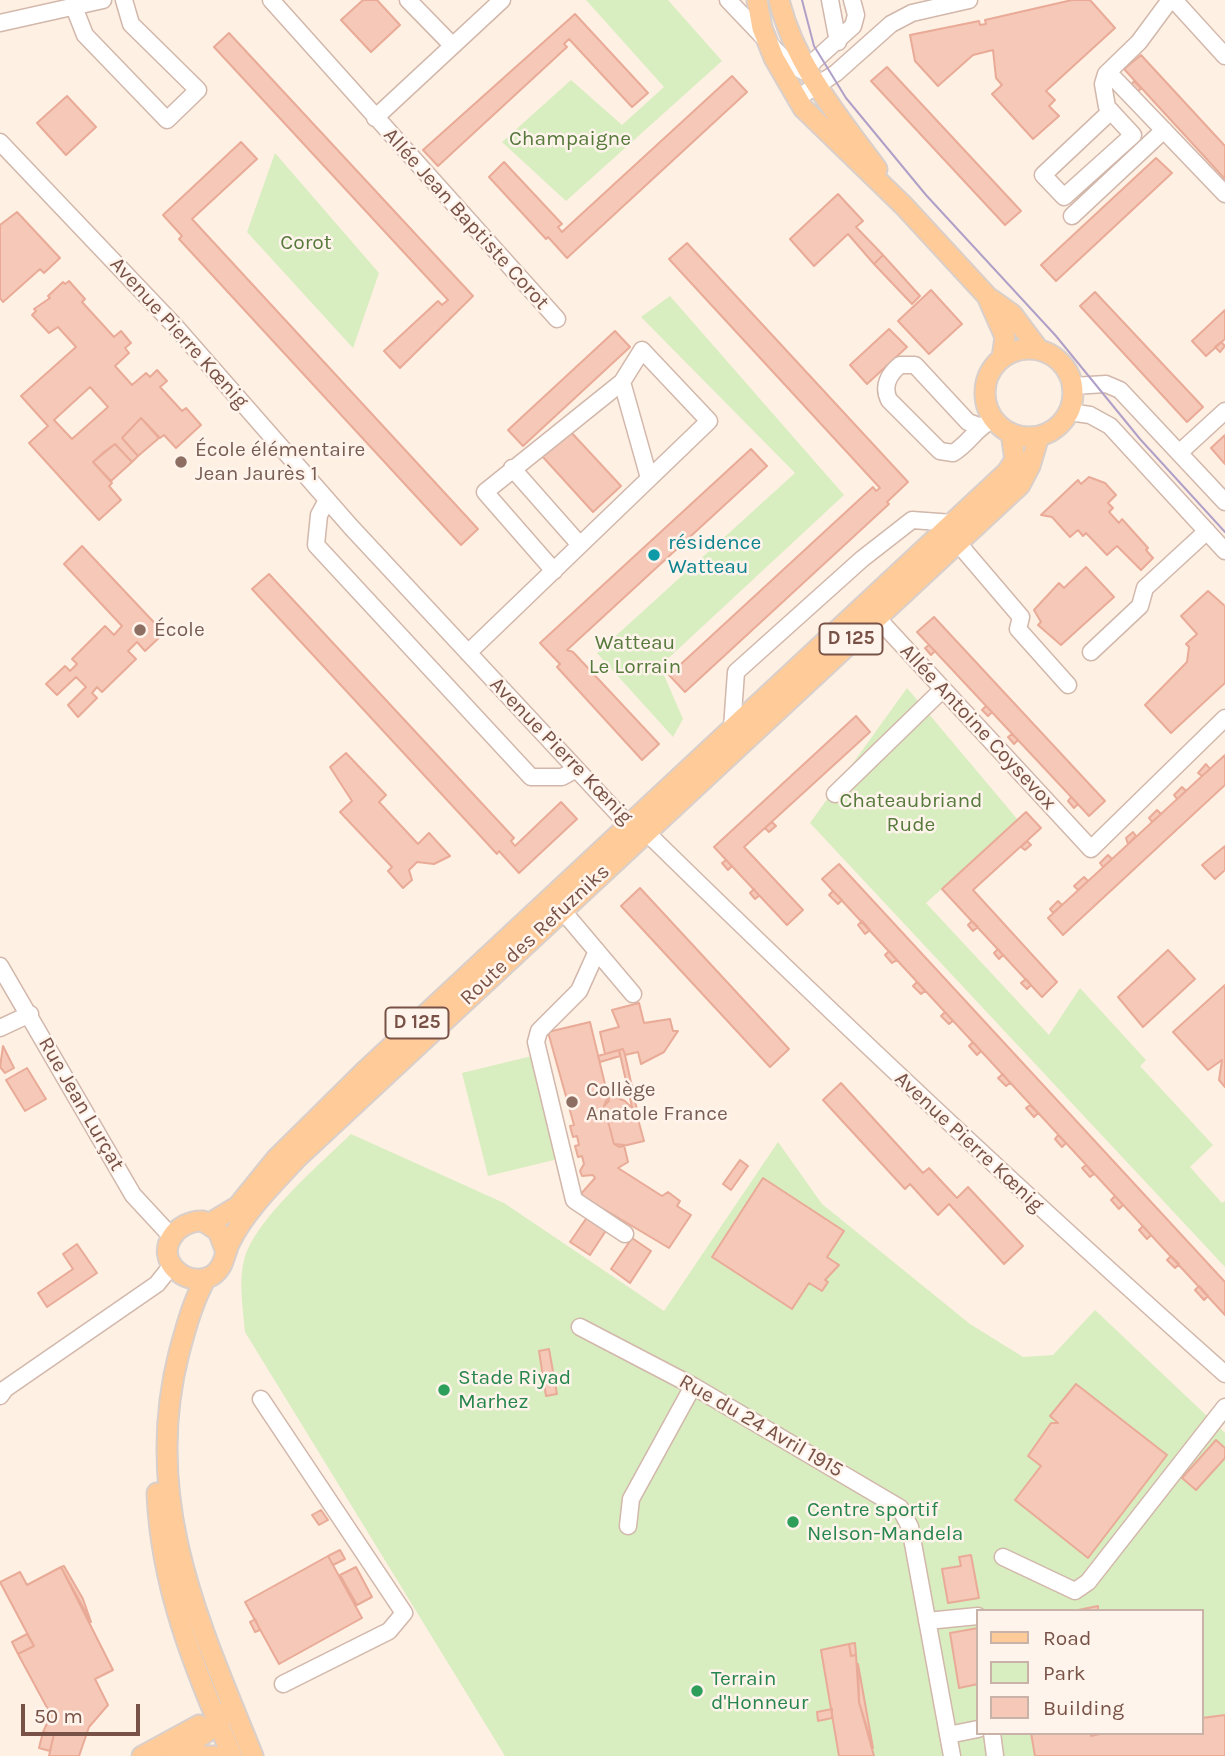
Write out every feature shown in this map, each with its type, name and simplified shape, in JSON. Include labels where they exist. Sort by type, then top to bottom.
[{"type":"main road","points":[[757,0],[767,40],[796,99],[815,122],[904,206],[987,296],[1012,314],[1039,350],[1061,363],[1073,386],[1069,412],[1056,427],[1039,436],[1021,436],[987,422],[985,394],[992,368],[1014,351],[1039,350]]},
{"type":"main road","points":[[779,0],[790,36],[812,78],[904,206]]},
{"type":"main road","points":[[987,296],[1005,337],[1002,358]]},
{"type":"main road","name":"D 125","points":[[955,533],[1012,466],[1016,453],[1011,433]]},
{"type":"main road","name":"D 125","points":[[636,828],[955,533],[1020,485],[1030,466],[1039,436]]},
{"type":"main road","name":"D 125","points":[[636,828],[732,729],[870,611]]},
{"type":"main road","name":"Route des Refuzniks","points":[[226,1252],[233,1237],[298,1157],[562,910],[636,828]]},
{"type":"main road","name":"Route des Refuzniks","points":[[210,1223],[238,1206],[258,1179],[308,1126],[636,828]]},
{"type":"main road","points":[[232,1756],[177,1621],[164,1566],[158,1511],[157,1416],[163,1374],[179,1317],[176,1270],[168,1254],[171,1236],[184,1223],[193,1221],[210,1223],[223,1238],[226,1252],[220,1268],[206,1278],[193,1305],[174,1372],[169,1409],[168,1466],[179,1558],[199,1625],[253,1756]]},
{"type":"main road","points":[[176,1270],[195,1279],[206,1278]]},
{"type":"main road","points":[[173,1756],[218,1720],[228,1695]]},
{"type":"main road","points":[[142,1756],[218,1720],[232,1724],[245,1737]]},
{"type":"main road","points":[[187,1756],[214,1756]]},
{"type":"street","points":[[0,23],[103,0]]},
{"type":"street","points":[[74,7],[85,34],[167,120],[198,90],[131,24],[124,0]]},
{"type":"street","name":"Allée Jean Baptiste Corot","points":[[271,0],[557,319]]},
{"type":"street","points":[[408,0],[452,46]]},
{"type":"street","points":[[375,118],[502,0]]},
{"type":"street","points":[[728,0],[786,61],[812,78]]},
{"type":"street","points":[[771,0],[778,23],[790,36]]},
{"type":"street","points":[[830,0],[838,41]]},
{"type":"street","points":[[796,99],[856,20],[852,0]]},
{"type":"street","points":[[777,65],[812,78],[848,63],[891,24],[912,13],[969,0]]},
{"type":"street","points":[[1111,111],[1043,175],[1065,197],[1133,135],[1111,111],[1103,84],[1108,72],[1139,42],[1172,0],[1225,56]]},
{"type":"street","points":[[1108,72],[1225,194]]},
{"type":"street","points":[[1072,216],[1164,130]]},
{"type":"street","name":"Avenue Pierre Kœnig","points":[[0,142],[175,326],[327,500],[575,770],[1090,1255],[1225,1374]]},
{"type":"street","points":[[468,653],[709,421],[642,350],[622,382],[485,492],[554,570]]},
{"type":"street","points":[[900,365],[915,365],[968,422],[987,422],[953,453],[940,450],[889,400],[885,392],[887,380],[900,365]]},
{"type":"street","points":[[622,382],[649,478]]},
{"type":"street","points":[[1073,386],[1106,384],[1120,390],[1225,502]]},
{"type":"street","points":[[1179,453],[1225,411]]},
{"type":"street","points":[[1069,412],[1090,415],[1110,426],[1225,551]]},
{"type":"street","points":[[512,468],[580,545]]},
{"type":"street","points":[[327,500],[319,515],[316,545],[531,777],[562,777],[575,770]]},
{"type":"street","points":[[732,729],[736,672],[862,559],[912,520],[955,533],[1021,617],[1018,629],[1025,639],[1068,685]]},
{"type":"street","points":[[1091,652],[1140,606],[1145,588],[1207,531]]},
{"type":"street","name":"Allée Antoine Coysevox","points":[[870,611],[1091,849],[1225,718]]},
{"type":"street","points":[[835,794],[943,689]]},
{"type":"street","points":[[562,910],[633,994]]},
{"type":"street","points":[[597,951],[579,991],[539,1031],[536,1042],[573,1200],[625,1234]]},
{"type":"street","name":"Rue Jean Lurçat","points":[[0,966],[133,1195],[171,1236]]},
{"type":"street","points":[[0,1028],[30,1014]]},
{"type":"street","points":[[0,1396],[5,1389],[176,1270]]},
{"type":"street","name":"Rue du 24 Avril 1915","points":[[580,1327],[693,1386],[900,1508],[910,1527],[952,1756]]},
{"type":"street","points":[[628,1526],[632,1499],[693,1386]]},
{"type":"street","points":[[261,1399],[404,1613],[389,1631],[284,1684]]},
{"type":"street","points":[[1003,1557],[1075,1591],[1088,1582],[1225,1407]]},
{"type":"street","points":[[927,1621],[976,1616]]},
{"type":"street","points":[[948,1735],[976,1729]]},
{"type":"street","points":[[992,1735],[995,1756]]},
{"type":"green space","name":"Champaigne","points":[[586,0],[668,0],[722,61],[566,201],[502,142],[571,80],[622,125],[664,87]]},
{"type":"green space","name":"Corot","points":[[275,153],[379,273],[353,348],[247,232]]},
{"type":"green space","name":"Watteau Le Lorrain","points":[[670,296],[844,495],[660,666],[683,719],[673,737],[597,653],[795,473],[641,317]]},
{"type":"green space","name":"Chateaubriand Rude","points":[[907,688],[1018,820],[926,903],[1049,1035],[1080,988],[1146,1060],[1140,1066],[1213,1145],[1190,1167],[1222,1203],[1225,1201],[1225,1267],[810,823]]},
{"type":"green space","points":[[532,1056],[558,1159],[488,1176],[462,1073]]},
{"type":"green space","name":"Centre sportif Nelson-Mandela","points":[[351,1134],[504,1203],[664,1311],[778,1142],[822,1204],[970,1324],[1023,1357],[1053,1355],[1095,1310],[1225,1433],[1225,1756],[505,1756],[245,1332],[241,1281],[247,1251],[266,1221]]},
{"type":"building","points":[[363,0],[377,0],[400,25],[371,52],[341,20]]},
{"type":"building","points":[[1072,0],[1090,0],[1115,28],[1046,91],[1055,100],[1049,106],[1059,116],[1033,139],[992,94],[1002,85],[996,78],[993,50],[973,55],[938,86],[915,61],[910,35],[979,21],[980,25],[986,24],[985,20]]},
{"type":"building","points":[[575,14],[648,93],[632,107],[569,39],[564,44],[567,47],[438,166],[423,150]]},
{"type":"building","points":[[229,33],[473,296],[400,368],[384,351],[438,301],[442,305],[448,300],[214,47]]},
{"type":"building","points":[[1141,55],[1225,146],[1225,179],[1124,69]]},
{"type":"building","points":[[887,67],[1021,211],[1005,225],[871,81]]},
{"type":"building","points":[[732,76],[747,92],[567,258],[489,177],[504,162],[562,224],[558,227],[562,232]]},
{"type":"building","points":[[1134,81],[1141,88],[1138,92],[1131,85]]},
{"type":"building","points":[[67,96],[96,127],[66,155],[37,123]]},
{"type":"building","points":[[241,142],[257,159],[192,219],[478,529],[461,545],[179,239],[182,236],[163,215]]},
{"type":"building","points":[[1156,158],[1172,173],[1056,281],[1041,265]]},
{"type":"building","points":[[838,194],[863,221],[856,227],[883,255],[874,264],[848,234],[814,266],[790,239]]},
{"type":"building","points":[[17,212],[60,258],[44,273],[40,269],[3,302],[0,298],[0,225]]},
{"type":"building","points":[[687,243],[908,482],[887,502],[889,504],[685,692],[669,675],[873,487],[876,491],[880,488],[669,259]]},
{"type":"building","points":[[883,255],[920,296],[912,304],[874,264]]},
{"type":"building","points":[[69,281],[85,299],[82,302],[114,337],[121,331],[131,343],[125,348],[129,353],[115,366],[132,385],[146,373],[150,377],[157,370],[167,381],[160,387],[182,411],[186,408],[201,425],[176,448],[164,435],[160,438],[141,418],[122,438],[138,456],[132,462],[115,444],[93,462],[112,483],[109,486],[121,500],[99,520],[29,443],[48,426],[21,396],[76,347],[58,327],[49,333],[32,315],[36,311],[34,309],[50,298],[48,296],[63,282],[65,284]],"holes":[[[90,387],[108,407],[72,439],[54,420]]]},
{"type":"building","points":[[931,290],[962,324],[929,354],[898,321]]},
{"type":"building","points":[[1095,292],[1203,407],[1187,422],[1080,306]]},
{"type":"building","points":[[1225,310],[1225,339],[1206,356],[1192,341]]},
{"type":"building","points":[[889,329],[907,347],[867,384],[850,365]]},
{"type":"building","points":[[615,331],[630,347],[523,446],[508,430]]},
{"type":"building","points":[[1221,342],[1225,346],[1220,352],[1215,347]]},
{"type":"building","points":[[141,418],[159,438],[138,456],[122,438]]},
{"type":"building","points":[[570,431],[621,486],[593,512],[542,456]]},
{"type":"building","points":[[1225,435],[1225,464],[1211,448]]},
{"type":"building","points":[[115,444],[132,462],[111,481],[93,462]]},
{"type":"building","name":"résidence Watteau","points":[[751,449],[767,466],[567,650],[573,652],[659,744],[642,760],[557,667],[560,664],[540,643]]},
{"type":"building","points":[[1089,477],[1105,483],[1116,495],[1108,503],[1113,508],[1109,512],[1119,523],[1122,519],[1148,548],[1146,550],[1153,558],[1141,570],[1117,546],[1107,555],[1086,533],[1083,536],[1078,530],[1070,537],[1052,517],[1041,515],[1078,480],[1081,484]]},
{"type":"building","name":"École","points":[[82,546],[164,633],[145,651],[137,642],[128,651],[136,659],[102,692],[97,687],[92,693],[97,698],[78,717],[68,705],[86,687],[76,677],[57,695],[46,684],[65,666],[70,671],[77,664],[72,659],[105,626],[114,635],[122,626],[64,564]]},
{"type":"building","points":[[1086,567],[1114,597],[1061,645],[1038,625],[1041,622],[1034,610],[1059,583],[1064,588]]},
{"type":"building","points":[[269,574],[514,838],[511,841],[515,846],[561,802],[577,819],[519,873],[499,851],[497,854],[252,589]]},
{"type":"building","points":[[1208,591],[1225,606],[1225,683],[1171,733],[1145,705],[1187,662],[1189,647],[1186,644],[1197,634],[1181,616]]},
{"type":"building","points":[[934,617],[1105,801],[1089,816],[917,632]]},
{"type":"building","points":[[929,645],[935,651],[931,655],[925,648]]},
{"type":"building","points":[[986,706],[992,712],[988,716],[982,710]]},
{"type":"building","points":[[856,716],[870,732],[744,847],[803,910],[787,925],[714,847]]},
{"type":"building","points":[[1012,734],[1018,740],[1014,744],[1008,737]]},
{"type":"building","points":[[346,753],[386,795],[379,802],[418,844],[429,833],[450,856],[434,864],[417,862],[409,870],[412,880],[403,888],[388,871],[392,867],[340,812],[352,801],[330,767]]},
{"type":"building","points":[[1225,755],[1225,785],[1063,935],[1048,918]]},
{"type":"building","points":[[1206,764],[1210,769],[1202,776],[1198,773]]},
{"type":"building","points":[[1182,787],[1186,791],[1177,799],[1174,795]]},
{"type":"building","points":[[1071,797],[1078,804],[1074,808],[1068,801]]},
{"type":"building","points":[[1157,810],[1161,814],[1152,822],[1149,818]]},
{"type":"building","points":[[1026,812],[1041,828],[973,890],[1057,982],[1042,997],[942,889]]},
{"type":"building","points":[[772,822],[776,826],[769,832],[765,828]]},
{"type":"building","points":[[1133,832],[1136,836],[1128,844],[1126,838]]},
{"type":"building","points":[[1027,841],[1031,845],[1025,850],[1021,847]]},
{"type":"building","points":[[1225,846],[1225,870],[1215,879],[1202,865]]},
{"type":"building","points":[[1108,855],[1112,859],[1103,867],[1100,863]]},
{"type":"building","points":[[726,860],[732,866],[728,870],[722,863]]},
{"type":"building","points":[[839,864],[1225,1282],[1225,1315],[822,879]]},
{"type":"building","points":[[1084,877],[1088,881],[1078,890],[1074,886]]},
{"type":"building","points":[[640,888],[789,1049],[770,1067],[621,906]]},
{"type":"building","points":[[754,889],[759,896],[755,899],[750,893]]},
{"type":"building","points":[[833,891],[842,900],[838,904],[829,895]]},
{"type":"building","points":[[1058,901],[1062,905],[1053,913],[1050,909]]},
{"type":"building","points":[[862,921],[870,930],[865,934],[858,925]]},
{"type":"building","points":[[972,921],[978,927],[973,931],[968,925]]},
{"type":"building","points":[[998,949],[1003,955],[999,959],[994,953]]},
{"type":"building","points":[[1168,950],[1195,979],[1143,1027],[1118,997]]},
{"type":"building","points":[[889,951],[897,960],[892,963],[885,955]]},
{"type":"building","points":[[1026,979],[1031,985],[1027,989],[1021,983]]},
{"type":"building","points":[[917,982],[925,991],[921,994],[913,986]]},
{"type":"building","points":[[1225,985],[1225,1087],[1219,1080],[1222,1060],[1208,1070],[1173,1032]]},
{"type":"building","points":[[639,1003],[644,1023],[670,1019],[673,1031],[678,1031],[664,1052],[641,1064],[638,1052],[625,1055],[623,1049],[605,1054],[600,1032],[619,1027],[612,1010]]},
{"type":"building","points":[[945,1012],[953,1021],[949,1024],[941,1016]]},
{"type":"building","points":[[590,1022],[609,1101],[604,1106],[614,1144],[624,1145],[628,1162],[618,1168],[662,1196],[668,1192],[680,1201],[677,1206],[691,1215],[669,1248],[580,1195],[595,1178],[593,1175],[582,1176],[580,1171],[584,1164],[582,1156],[578,1157],[575,1146],[579,1145],[577,1136],[573,1137],[570,1126],[574,1125],[548,1032]]},
{"type":"building","points":[[973,1042],[981,1051],[977,1055],[969,1046]]},
{"type":"building","points":[[3,1046],[14,1068],[5,1073],[0,1067]]},
{"type":"building","points":[[623,1049],[639,1119],[632,1107],[619,1050]]},
{"type":"building","points":[[619,1050],[620,1056],[600,1062],[598,1056]]},
{"type":"building","points":[[27,1068],[46,1099],[25,1111],[6,1080]]},
{"type":"building","points":[[1003,1074],[1010,1083],[1006,1086],[998,1078]]},
{"type":"building","points":[[841,1083],[923,1173],[929,1168],[957,1198],[968,1187],[1023,1246],[1004,1264],[949,1204],[938,1215],[910,1184],[905,1189],[823,1100]]},
{"type":"building","points":[[613,1096],[625,1101],[636,1112],[644,1141],[619,1147],[614,1144],[604,1106],[608,1097]]},
{"type":"building","points":[[1030,1105],[1038,1113],[1034,1117],[1026,1108]]},
{"type":"building","points":[[1058,1135],[1066,1143],[1062,1147],[1055,1139]]},
{"type":"building","points":[[740,1160],[748,1166],[731,1190],[723,1184]]},
{"type":"building","points":[[1086,1165],[1094,1174],[1090,1177],[1082,1168]]},
{"type":"building","points":[[763,1178],[844,1231],[827,1257],[839,1265],[825,1280],[828,1282],[822,1291],[809,1283],[792,1309],[712,1257]]},
{"type":"building","points":[[1115,1196],[1123,1205],[1119,1209],[1111,1200]]},
{"type":"building","points":[[588,1216],[607,1229],[590,1255],[570,1242]]},
{"type":"building","points":[[1143,1226],[1151,1235],[1147,1239],[1139,1230]]},
{"type":"building","points":[[632,1238],[651,1251],[630,1283],[611,1269]]},
{"type":"building","points":[[77,1244],[97,1273],[47,1307],[38,1293],[73,1269],[63,1254]]},
{"type":"building","points":[[1171,1256],[1179,1264],[1175,1268],[1167,1260]]},
{"type":"building","points":[[1199,1286],[1208,1296],[1204,1300],[1195,1290]]},
{"type":"building","points":[[549,1349],[557,1394],[546,1396],[539,1351]]},
{"type":"building","points":[[1076,1384],[1167,1455],[1088,1558],[1015,1500],[1041,1466],[1028,1456],[1051,1423],[1058,1423],[1050,1416]]},
{"type":"building","points":[[1216,1440],[1225,1448],[1225,1458],[1196,1490],[1182,1478]]},
{"type":"building","points":[[321,1510],[328,1520],[319,1525],[312,1515]]},
{"type":"building","points":[[340,1550],[345,1559],[333,1565],[328,1556]]},
{"type":"building","points":[[971,1555],[979,1598],[948,1603],[942,1569],[961,1566],[959,1557]]},
{"type":"building","points":[[328,1556],[362,1618],[279,1664],[245,1602]]},
{"type":"building","points":[[64,1566],[83,1599],[91,1622],[61,1567]]},
{"type":"building","points":[[61,1567],[113,1670],[95,1679],[108,1705],[89,1727],[79,1756],[49,1756],[54,1734],[43,1732],[51,1715],[18,1654],[34,1646],[0,1582],[20,1572],[27,1585]]},
{"type":"building","points":[[356,1567],[372,1597],[357,1605],[340,1575]]},
{"type":"building","points":[[255,1619],[260,1630],[255,1632],[250,1622]]},
{"type":"building","points":[[976,1628],[976,1684],[959,1688],[950,1633]]},
{"type":"building","points":[[27,1634],[34,1646],[18,1654],[12,1642]]},
{"type":"building","points":[[855,1643],[856,1655],[851,1656],[849,1644]]},
{"type":"building","points":[[849,1644],[851,1656],[856,1655],[859,1702],[874,1756],[839,1756],[821,1650]]},
{"type":"building","points":[[858,1664],[873,1748],[859,1702]]},
{"type":"building","points":[[832,1709],[832,1718],[818,1721],[817,1712]]},
{"type":"building","points":[[1225,1715],[1225,1756],[1035,1756],[1031,1735],[1204,1735],[1204,1718]]},
{"type":"building","points":[[43,1732],[54,1734],[50,1751],[39,1748]]},
{"type":"tram line","points":[[802,0],[814,46],[846,98],[926,195],[1056,336],[1140,439],[1225,532]]},
{"type":"place","name":"École élémentaire Jean Jaurès 1","points":[[181,462]]},
{"type":"place","name":"résidence Watteau","points":[[654,555]]},
{"type":"place","name":"École","points":[[140,630]]},
{"type":"place","name":"Collège Anatole France","points":[[572,1102]]},
{"type":"place","name":"Stade Riyad Marhez","points":[[444,1390]]},
{"type":"place","name":"Centre sportif Nelson-Mandela","points":[[793,1522]]},
{"type":"place","name":"Terrain d'Honneur","points":[[697,1691]]}]
